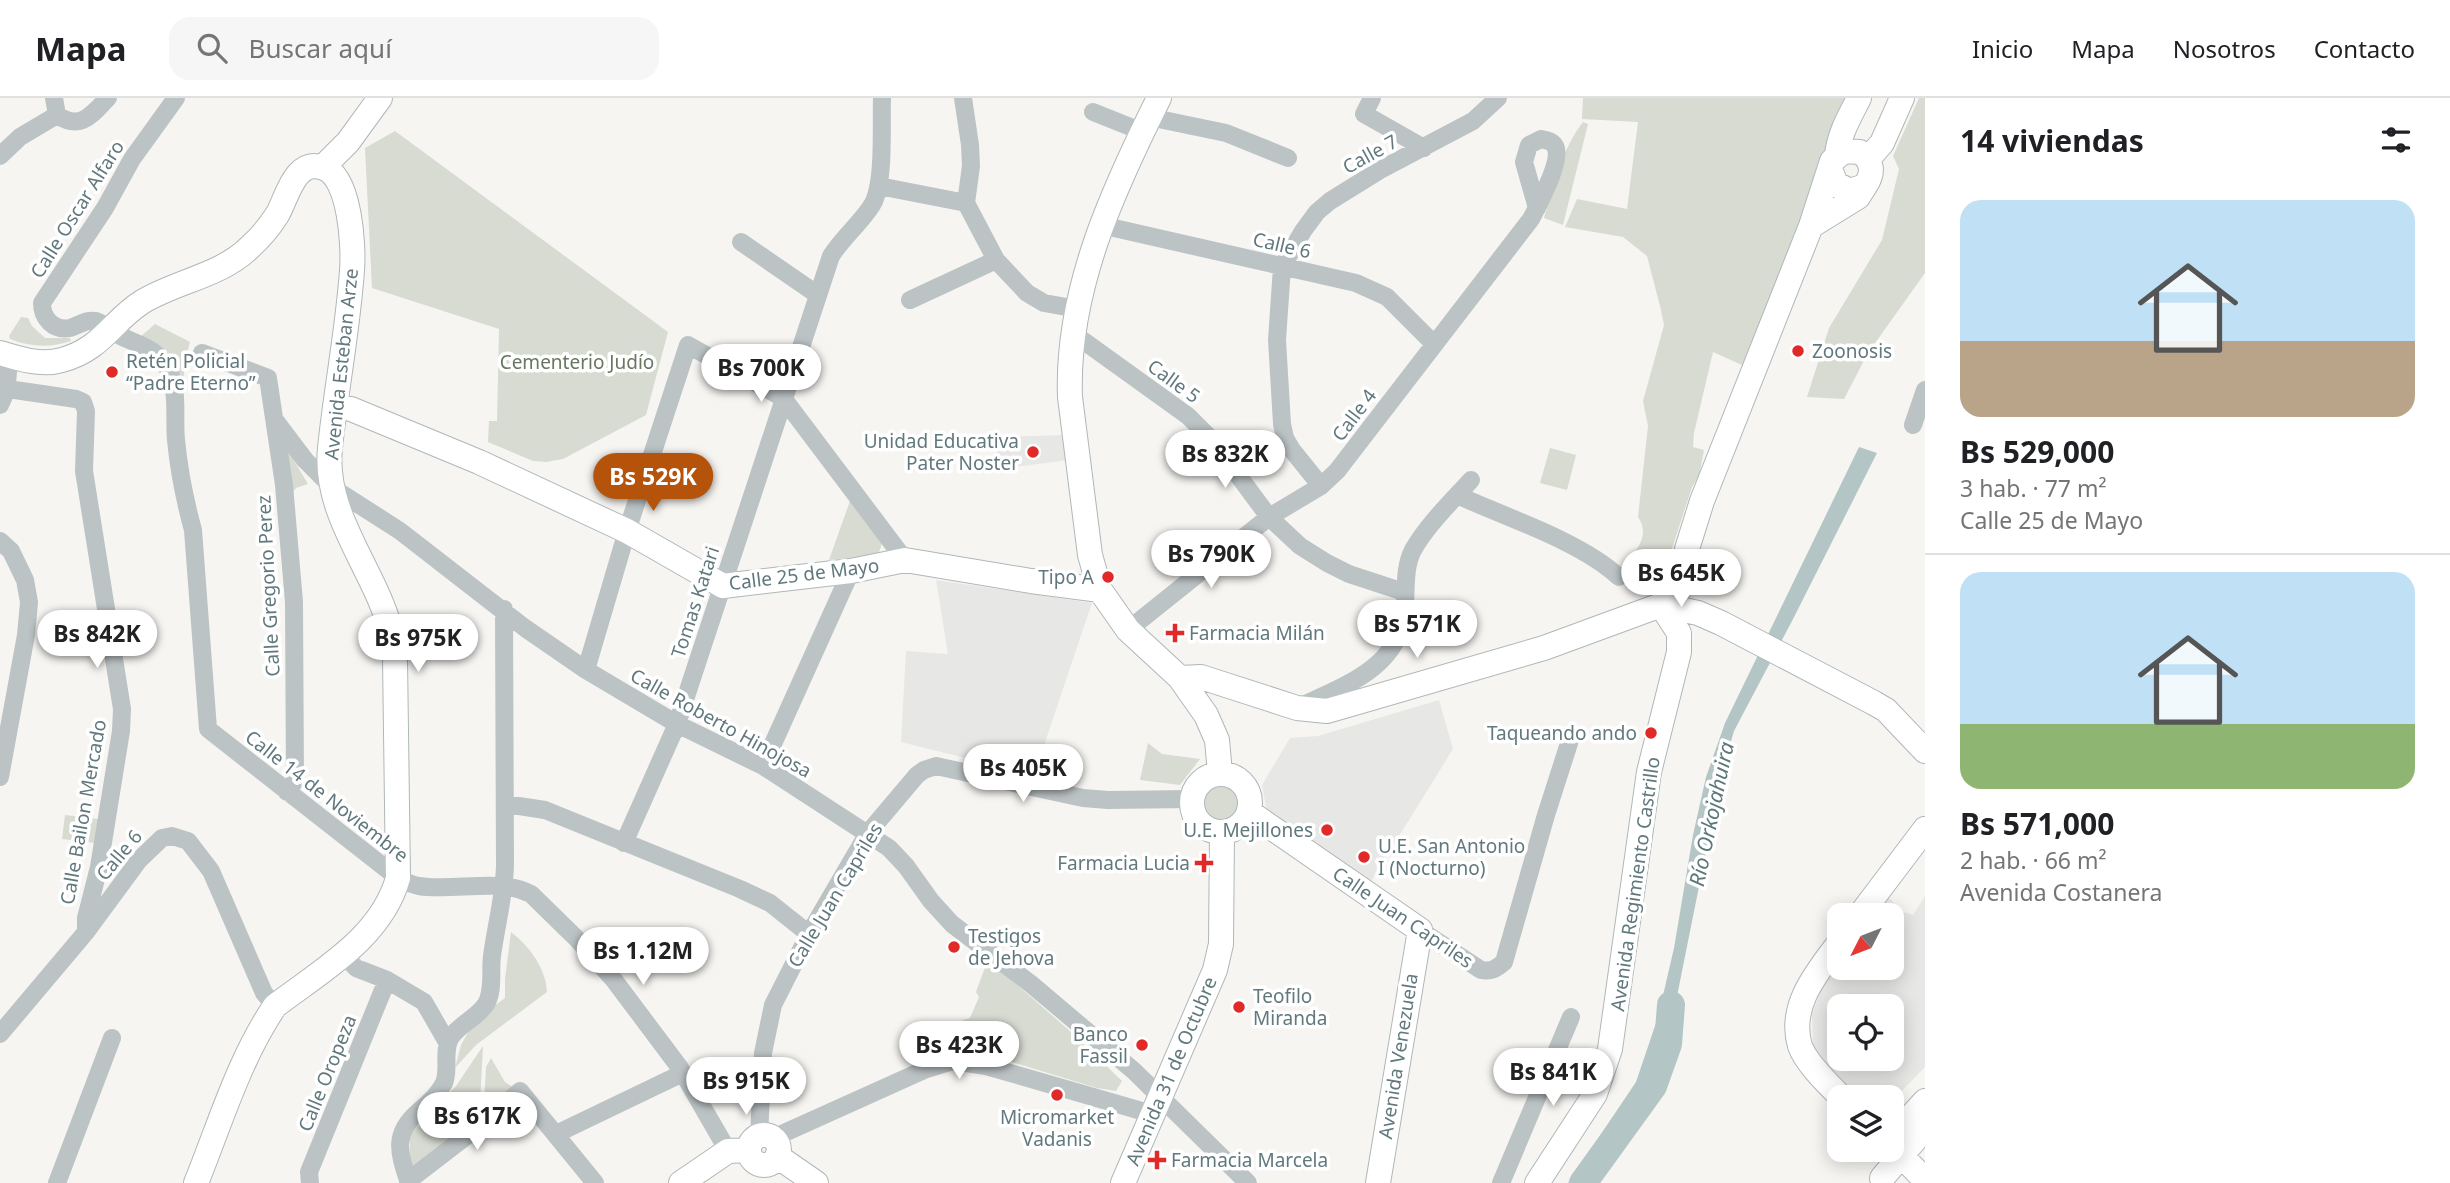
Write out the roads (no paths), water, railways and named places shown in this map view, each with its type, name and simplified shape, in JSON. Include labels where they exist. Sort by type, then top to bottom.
[{"type":"main road","points":[[5,355],[47,363],[93,347],[123,316],[141,303],[237,259],[278,214],[289,185],[299,174],[310,168],[323,167],[348,142],[380,98]]},
{"type":"main road","points":[[1859,98],[1838,144],[1831,177],[1842,189],[1850,191],[1865,186]]},
{"type":"main road","points":[[1868,159],[1882,143],[1902,98]]},
{"type":"main road","points":[[1150,116],[1101,225],[1084,280],[1073,334],[1069,373],[1070,397],[1090,555],[1100,590],[1128,630],[1180,678],[1206,715],[1217,740],[1220,773]]},
{"type":"main road","points":[[1661,605],[1684,571],[1687,549],[1702,501],[1834,162],[1852,150],[1860,152],[1868,159],[1872,172],[1858,197],[1811,226]]},
{"type":"main road","name":"Avenida Esteban Arze","points":[[196,1183],[244,1065],[275,1006],[370,931],[392,898],[398,878],[395,658],[391,632],[345,526],[333,488],[329,453],[352,267],[343,188],[335,174],[323,167]]},
{"type":"main road","name":"Calle 25 de Mayo","points":[[335,406],[351,409],[479,462],[627,531],[723,586],[851,571],[905,560],[1100,590]]},
{"type":"main road","points":[[1684,571],[1706,610],[1723,625]]},
{"type":"main road","points":[[1180,678],[1201,677],[1297,708],[1327,711],[1544,649],[1661,605],[1698,613],[1874,703],[1886,710],[1925,751]]},
{"type":"main road","name":"Avenida Regimiento Castrillo","points":[[1536,1183],[1595,1094],[1610,1049],[1649,772],[1679,652],[1679,633],[1661,605]]},
{"type":"main road","points":[[1679,652],[1691,630],[1702,624],[1723,625]]},
{"type":"main road","points":[[1220,773],[1240,780],[1250,801],[1249,812],[1243,822],[1234,829],[1223,832],[1212,831],[1203,826],[1196,818],[1192,799],[1201,781],[1209,775],[1220,773]]},
{"type":"main road","name":"Calle Juan Capriles","points":[[1249,812],[1420,930]]},
{"type":"main road","points":[[1869,903],[1925,829]]},
{"type":"main road","name":"Avenida 31 de Octubre","points":[[1123,1183],[1215,970],[1221,944],[1223,832]]},
{"type":"main road","name":"Avenida Venezuela","points":[[1378,1183],[1420,930]]},
{"type":"main road","points":[[1827,959],[1812,979],[1798,1014],[1800,1046],[1830,1085]]},
{"type":"main road","points":[[1904,1131],[1925,1101]]},
{"type":"main road","points":[[1904,1140],[1925,1128]]},
{"type":"main road","points":[[684,1182],[757,1146],[816,1183]]},
{"type":"main road","points":[[1904,1158],[1925,1180]]},
{"type":"main road","points":[[1881,1180],[1888,1162]]},
{"type":"street","points":[[0,156],[55,107],[65,121],[81,121],[108,98]]},
{"type":"street","name":"Calle Oscar Alfaro","points":[[111,331],[93,320],[69,328],[57,327],[48,322],[42,312],[42,303],[105,208],[132,159],[176,98]]},
{"type":"street","name":"Tomas Katari","points":[[624,844],[677,724],[831,256],[873,204],[879,186],[882,98]]},
{"type":"street","points":[[963,98],[971,166],[966,204],[996,260],[1027,293],[1044,303],[1078,309]]},
{"type":"street","points":[[1372,98],[1364,114],[1424,148]]},
{"type":"street","name":"Calle 7","points":[[1282,267],[1317,212],[1331,201],[1380,170],[1473,121],[1498,98]]},
{"type":"street","points":[[1093,112],[1150,116],[1226,133],[1288,158]]},
{"type":"street","points":[[879,186],[966,204]]},
{"type":"street","name":"Calle 4","points":[[1128,630],[1269,517],[1321,486],[1337,471],[1537,208]]},
{"type":"street","name":"Calle 6","points":[[1101,225],[1371,288],[1387,297],[1434,344]]},
{"type":"street","points":[[741,242],[818,295]]},
{"type":"street","points":[[910,300],[996,260]]},
{"type":"street","points":[[1282,267],[1277,340],[1282,424],[1285,438],[1292,450],[1321,486]]},
{"type":"street","name":"Calle 14 de Noviembre","points":[[111,331],[153,351],[171,376],[176,441],[192,530],[208,729],[398,878],[418,886],[504,887],[531,894],[614,980],[683,1073],[757,1146]]},
{"type":"street","name":"Calle 5","points":[[1073,334],[1188,416],[1212,440],[1269,517],[1300,545],[1349,574],[1404,592]]},
{"type":"street","points":[[586,670],[627,531],[688,345],[783,398],[905,560]]},
{"type":"street","name":"Calle Roberto Hinojosa","points":[[202,353],[268,378],[274,418],[305,460],[333,488],[400,531],[504,609],[525,628],[586,670],[677,724],[763,766],[897,855],[952,924],[1135,1071],[1156,1105],[1248,1183]]},
{"type":"street","points":[[4,397],[7,371],[5,355]]},
{"type":"street","points":[[1913,425],[1925,390]]},
{"type":"street","name":"Calle Bailon Mercado","points":[[4,397],[76,399],[83,401],[86,411],[84,471],[122,709],[121,731],[99,867],[86,918],[86,932]]},
{"type":"street","name":"Calle Gregorio Perez","points":[[274,418],[284,485],[294,602],[295,780],[287,792]]},
{"type":"street","points":[[1297,708],[1343,686],[1379,664],[1392,650],[1402,630],[1404,592],[1411,552],[1471,480]]},
{"type":"street","points":[[1457,495],[1571,545],[1603,562],[1619,578]]},
{"type":"street","points":[[0,541],[12,551],[25,580],[29,603],[26,635],[0,777]]},
{"type":"street","points":[[763,766],[851,571]]},
{"type":"street","points":[[447,1042],[453,1033],[487,1003],[504,887],[504,609]]},
{"type":"street","name":"Calle Juan Capriles","points":[[1420,930],[1481,970],[1496,969],[1504,962],[1571,737]]},
{"type":"street","name":"Calle Juan Capriles","points":[[757,1146],[763,1053],[773,1005],[809,934],[868,834],[924,770],[936,766],[1108,800],[1192,799]]},
{"type":"street","points":[[506,804],[545,810],[770,903],[809,934]]},
{"type":"street","name":"Calle 6","points":[[0,1034],[86,932],[139,860],[162,838],[172,836],[188,841],[211,871],[264,993],[275,1006]]},
{"type":"street","points":[[343,954],[356,968],[387,980],[424,1002],[447,1042],[446,1080],[431,1102],[409,1120],[400,1135],[401,1155],[409,1182],[520,1091],[595,1183]]},
{"type":"street","name":"Calle Oropeza","points":[[310,1183],[309,1172],[387,980]]},
{"type":"street","points":[[1501,1183],[1571,1017]]},
{"type":"street","points":[[57,1183],[112,1038]]},
{"type":"street","points":[[757,1146],[924,1070],[953,1061],[986,1066],[1156,1105]]},
{"type":"street","points":[[556,1135],[683,1073]]},
{"type":"water","points":[[1859,447],[1877,453],[1734,731],[1722,772],[1667,1046],[1650,1091],[1583,1183],[1568,1183],[1636,1082],[1658,1017],[1674,948],[1693,835],[1706,777],[1725,723]]},
{"type":"waterway","name":"Río Orkojahuira","points":[[1583,1183],[1653,1086],[1668,1044],[1671,1005]]},
{"type":"place","name":"Zoonosis","points":[[1798,351]]},
{"type":"place","name":"Retén Policial “Padre Eterno”","points":[[112,372]]},
{"type":"place","name":"Unidad Educativa Pater Noster","points":[[1033,452]]},
{"type":"place","name":"Tipo A","points":[[1108,577]]},
{"type":"place","name":"Farmacia Milán","points":[[1175,633]]},
{"type":"place","name":"Taqueando ando","points":[[1651,733]]},
{"type":"place","name":"U.E. Mejillones","points":[[1327,830]]},
{"type":"place","name":"U.E. San Antonio I (Nocturno)","points":[[1364,857]]},
{"type":"place","name":"Farmacia Lucia","points":[[1204,863]]},
{"type":"place","name":"Testigos de Jehova","points":[[954,947]]},
{"type":"place","name":"Teofilo Miranda","points":[[1239,1007]]},
{"type":"place","name":"Banco Fassil","points":[[1142,1045]]},
{"type":"place","name":"Micromarket Vadanis","points":[[1057,1095]]},
{"type":"place","name":"Farmacia Marcela","points":[[1157,1160]]},
{"type":"park label","name":"Cementerio Judío","points":[[577,362]]}]
